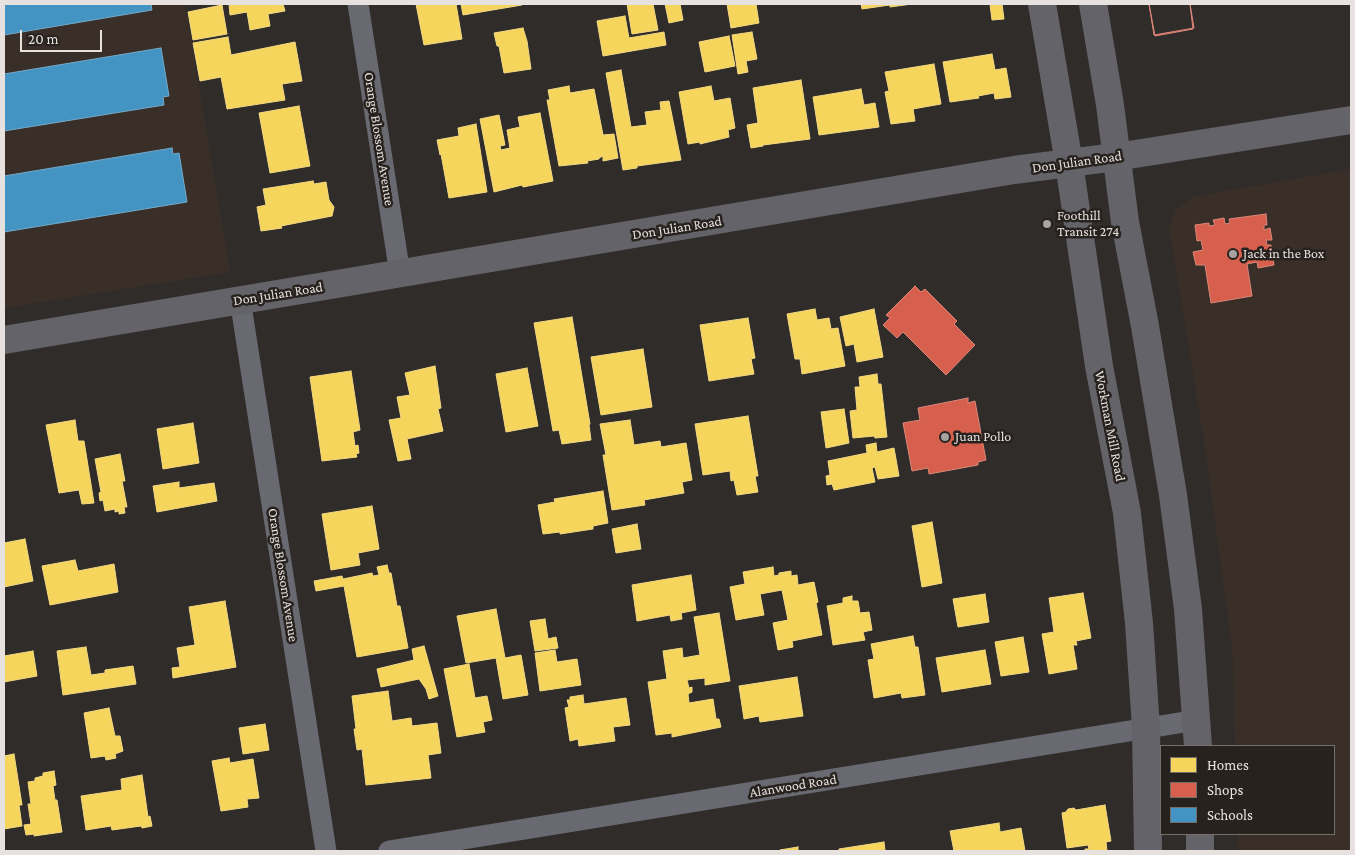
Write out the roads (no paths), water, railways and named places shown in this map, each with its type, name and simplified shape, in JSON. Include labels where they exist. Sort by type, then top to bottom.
[{"type":"main road","name":"Workman Mill Road","points":[[1042,4],[1069,163],[1099,366],[1127,513],[1139,623],[1146,728],[1148,851]]},
{"type":"main road","points":[[1093,4],[1110,105],[1125,222],[1145,326],[1173,494],[1188,609],[1198,733]]},
{"type":"main road","name":"Don Julian Road","points":[[4,340],[1014,170],[1116,158],[1351,120]]},
{"type":"main road","points":[[1200,835],[1200,851]]},
{"type":"street","name":"Orange Blossom Avenue","points":[[358,4],[400,274]]},
{"type":"street","name":"Orange Blossom Avenue","points":[[240,300],[326,851]]},
{"type":"street","name":"Alanwood Road","points":[[388,851],[1146,728],[1198,733]]},
{"type":"place","name":"Foothill Transit 274","points":[[1047,224]]},
{"type":"place","name":"Jack in the Box","points":[[1233,254]]},
{"type":"place","name":"Juan Pollo","points":[[945,437]]}]
